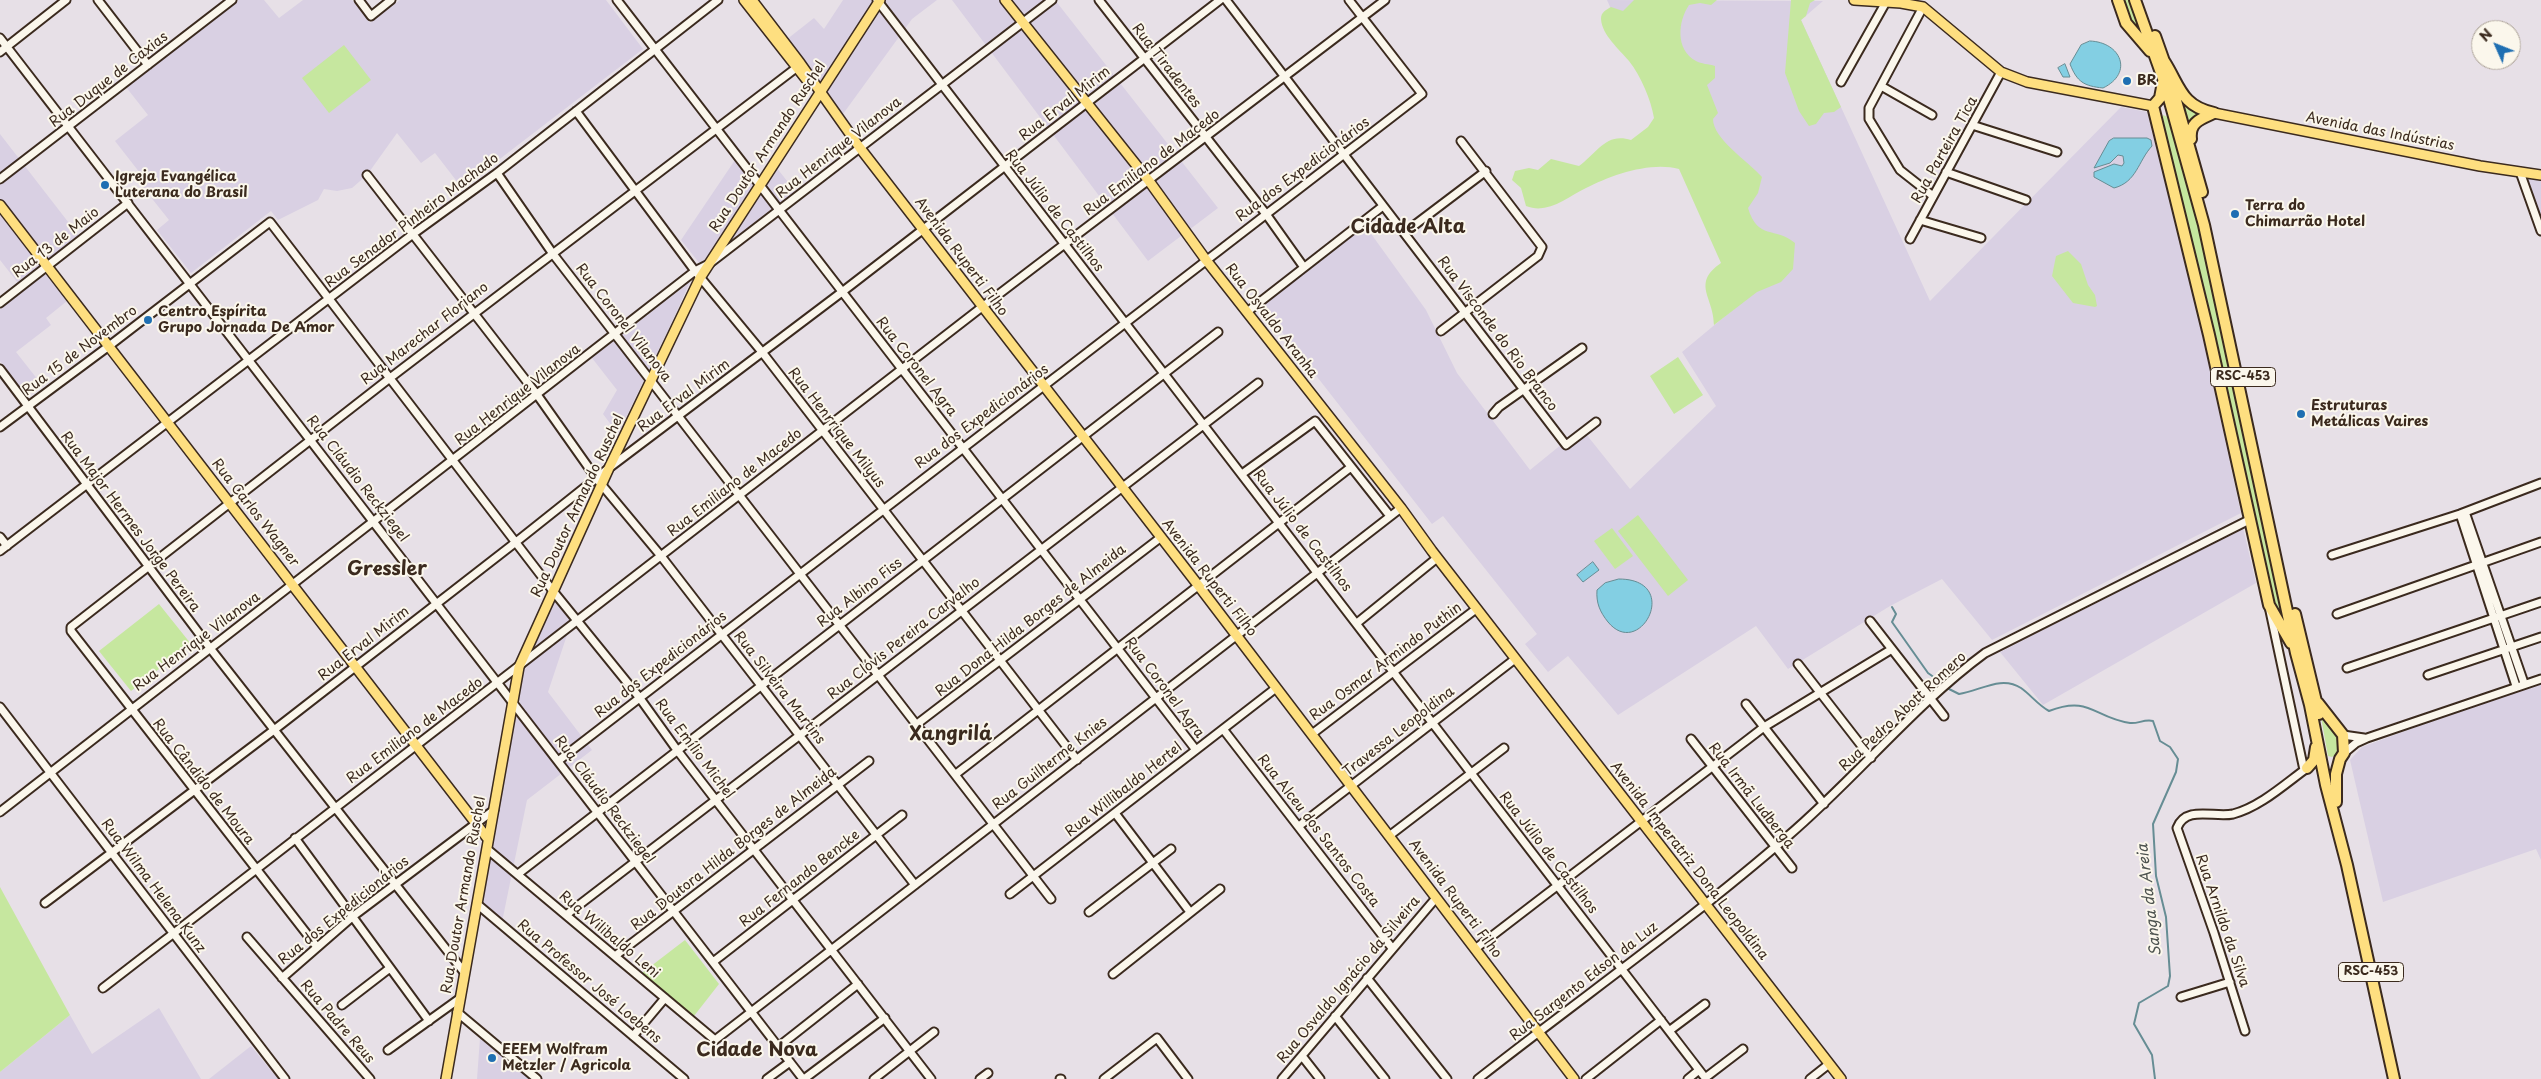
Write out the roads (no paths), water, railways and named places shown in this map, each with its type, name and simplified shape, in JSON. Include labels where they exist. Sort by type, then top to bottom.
[{"type":"highway","points":[[2118,0],[2126,23],[2160,60],[2179,90],[2190,103],[2202,110],[2214,113]]},
{"type":"highway","name":"RSC-453","points":[[2140,1],[2195,162],[2316,700],[2347,865]]},
{"type":"highway","name":"RSC-453","points":[[2160,60],[2163,78],[2206,234],[2296,653],[2326,785],[2347,865],[2394,1079]]},
{"type":"highway","points":[[2163,78],[2162,91],[2153,106],[2209,335],[2269,605],[2296,653]]},
{"type":"highway","points":[[2153,106],[2167,113],[2177,124]]},
{"type":"highway","points":[[2195,162],[2190,136],[2192,127],[2198,120],[2214,113]]},
{"type":"highway","points":[[2316,700],[2343,735],[2342,756],[2336,781],[2336,802]]},
{"type":"highway","points":[[2305,769],[2314,760],[2318,744]]},
{"type":"highway","points":[[2318,744],[2328,758],[2342,756]]},
{"type":"highway","points":[[2305,769],[2317,770],[2326,785]]},
{"type":"main road","name":"Avenida Ruperti Filho","points":[[744,0],[820,94],[982,308],[1312,734],[1574,1079]]},
{"type":"main road","name":"Avenida Ruperti Filho","points":[[752,0],[798,66]]},
{"type":"main road","name":"Rua Osvaldo Aranha","points":[[1005,0],[1149,181],[1206,260],[1401,508],[1515,659]]},
{"type":"main road","points":[[1854,0],[1886,2],[1923,8],[2001,72],[2026,82],[2153,106]]},
{"type":"main road","name":"Rua Doutor Armando Ruschel","points":[[446,1079],[456,1012],[494,810],[511,700],[519,667],[599,481],[609,468],[652,380],[698,275],[709,264],[879,1]]},
{"type":"main road","name":"Avenida das Indústrias","points":[[2214,113],[2374,146],[2541,175]]},
{"type":"main road","name":"Rua Carlos Wagner","points":[[0,205],[488,839]]},
{"type":"main road","name":"Avenida Imperatriz Dona Leopoldina","points":[[1515,659],[1841,1079]]},
{"type":"street","points":[[0,52],[66,0]]},
{"type":"street","points":[[98,0],[148,65]]},
{"type":"street","points":[[359,0],[371,16],[391,0]]},
{"type":"street","name":"Rua Coronel Agra","points":[[617,0],[1081,598],[1196,750]]},
{"type":"street","name":"Rua Senador Pinheiro Machado","points":[[0,551],[169,424],[718,0]]},
{"type":"street","name":"Rua Henrique Vilanova","points":[[709,264],[1052,0]]},
{"type":"street","name":"Rua Tiradentes","points":[[1099,0],[1266,214],[1303,266]]},
{"type":"street","name":"Rua Erval Mirim","points":[[609,468],[923,230],[1220,0]]},
{"type":"street","name":"Rua Visconde do Rio Branco","points":[[1226,0],[1566,445],[1596,422]]},
{"type":"street","points":[[1349,0],[1363,17]]},
{"type":"street","name":"Rua Emiliano de Macedo","points":[[103,988],[982,308],[1385,0]]},
{"type":"street","name":"Rua Duque de Caxias","points":[[0,179],[230,1]]},
{"type":"street","name":"Rua Júlio de Castilhos","points":[[879,1],[1003,167],[1318,572],[1431,723],[1558,885],[1705,1078]]},
{"type":"street","points":[[1841,82],[1886,2]]},
{"type":"street","points":[[1923,8],[1869,108],[1869,119],[1900,170],[1933,196]]},
{"type":"street","name":"Rua dos Expedicionários","points":[[558,761],[1422,94],[1363,17]]},
{"type":"street","name":"Rua Cláudio Reckziegel","points":[[0,38],[803,1079]]},
{"type":"street","name":"Rua Marechar Floriano","points":[[71,631],[74,623],[474,313],[798,66]]},
{"type":"street","name":"Rua Parteira Tica","points":[[1910,239],[2001,72]]},
{"type":"street","points":[[1881,86],[1932,115]]},
{"type":"street","name":"Rua Henrrique Milyus","points":[[576,111],[698,275],[762,352],[1076,760]]},
{"type":"street","points":[[1972,125],[2057,152]]},
{"type":"street","points":[[1440,331],[1538,256],[1542,247],[1486,171],[1461,142]]},
{"type":"street","points":[[1404,233],[1486,171]]},
{"type":"street","points":[[1946,172],[2026,200]]},
{"type":"street","points":[[2520,172],[2541,231]]},
{"type":"street","name":"Rua Coronel Vilanova","points":[[496,173],[553,254],[994,824]]},
{"type":"street","name":"Rua Silveira Martins","points":[[367,175],[538,396],[599,481],[662,556],[915,885]]},
{"type":"street","name":"Rua 13 de Maio","points":[[0,303],[128,203]]},
{"type":"street","points":[[1247,312],[1303,266],[1383,206]]},
{"type":"street","points":[[1920,220],[1982,238]]},
{"type":"street","name":"Rua 15 de Novembro","points":[[0,427],[270,222]]},
{"type":"street","name":"Rua Emílio Michel","points":[[270,222],[553,591],[639,697],[677,750],[931,1079]]},
{"type":"street","name":"Rua Henrique Vilanova","points":[[0,812],[374,521],[616,335],[698,275]]},
{"type":"street","name":"Rua Albino Fiss","points":[[518,874],[1218,332]]},
{"type":"street","points":[[1493,414],[1582,348]]},
{"type":"street","name":"Rua Major Hermes Jorge Pereira","points":[[0,369],[210,648],[464,972]]},
{"type":"street","name":"Rua Clóvis Pereira Carvalho","points":[[566,915],[1258,383]]},
{"type":"street","points":[[1242,474],[1312,421],[1317,422],[1390,516]]},
{"type":"street","points":[[956,774],[1351,467]]},
{"type":"street","name":"Rua Erval Mirim","points":[[45,903],[274,730],[516,542],[599,481]]},
{"type":"street","points":[[2332,555],[2462,513],[2541,483]]},
{"type":"street","name":"Rua Guilherme Knies","points":[[715,1040],[1401,508]]},
{"type":"street","points":[[2462,513],[2516,686]]},
{"type":"street","name":"Rua Pedro Abott Romero","points":[[1704,904],[1775,847],[1824,804],[1931,698],[1985,653],[2249,520]]},
{"type":"street","points":[[0,537],[7,546]]},
{"type":"street","name":"Rua Dona Hilda Borges de Almeida","points":[[918,724],[1160,538]]},
{"type":"street","points":[[2337,614],[2541,542]]},
{"type":"street","points":[[1357,623],[1437,558]]},
{"type":"street","points":[[2479,564],[2502,617],[2524,683]]},
{"type":"street","points":[[2347,668],[2502,617],[2541,602]]},
{"type":"street","points":[[2269,605],[2305,769]]},
{"type":"street","name":"Rua Osmar Armindo Puthin","points":[[1312,734],[1476,609]]},
{"type":"street","points":[[1870,621],[1944,716]]},
{"type":"street","name":"Rua Cândido de Moura","points":[[71,631],[255,870],[317,947]]},
{"type":"street","points":[[2428,675],[2541,637]]},
{"type":"street","points":[[1475,949],[1764,727],[1820,691],[1892,649]]},
{"type":"street","name":"Travessa Leopoldina","points":[[1299,826],[1515,659]]},
{"type":"street","points":[[1798,664],[1871,758]]},
{"type":"street","points":[[2342,756],[2356,743],[2367,738],[2524,683],[2541,679]]},
{"type":"street","name":"Rua Willibaldo Hertel","points":[[1010,894],[1276,688]]},
{"type":"street","points":[[1746,704],[1824,804]]},
{"type":"street","name":"Rua Wilma Helena Kunz","points":[[0,708],[285,1079]]},
{"type":"street","name":"Rua Alceu dos Santos Costa","points":[[1223,729],[1392,948]]},
{"type":"street","points":[[2343,735],[2367,738]]},
{"type":"street","name":"Rua Irmã Ludberga","points":[[1691,739],[1792,868]]},
{"type":"street","points":[[1389,836],[1504,748]]},
{"type":"street","name":"Rua Doutora Hilda Borges de Almeida","points":[[615,956],[869,761]]},
{"type":"street","name":"Rua Arnildo da Silva","points":[[2245,1030],[2177,828],[2180,820],[2187,815],[2234,814],[2263,799],[2305,769]]},
{"type":"street","name":"Rua dos Expedicionários","points":[[282,978],[352,917],[494,810]]},
{"type":"street","points":[[1115,813],[1190,912]]},
{"type":"street","name":"Rua Fernando Bencke","points":[[713,962],[902,815]]},
{"type":"street","points":[[994,824],[1051,899]]},
{"type":"street","points":[[295,838],[429,1021]]},
{"type":"street","name":"Rua Wilibaldo Leni","points":[[486,849],[715,1040]]},
{"type":"street","points":[[1089,912],[1171,849]]},
{"type":"street","points":[[1113,974],[1220,889]]},
{"type":"street","name":"Rua Osvaldo Ignácio da Silveira","points":[[1282,1079],[1436,898]]},
{"type":"street","name":"Rua Professor José Loebens","points":[[477,904],[682,1078]]},
{"type":"street","name":"Rua Sargento Edson da Luz","points":[[1478,1079],[1704,904]]},
{"type":"street","name":"Rua Padre Reus","points":[[247,937],[370,1079]]},
{"type":"street","points":[[342,1005],[390,968]]},
{"type":"street","points":[[1367,978],[1447,1079]]},
{"type":"street","points":[[2181,997],[2230,982]]},
{"type":"street","points":[[778,1046],[858,984]]},
{"type":"street","points":[[633,1036],[664,998]]},
{"type":"street","points":[[388,1050],[459,999]]},
{"type":"street","points":[[1669,1031],[1705,1004]]},
{"type":"street","points":[[456,1012],[537,1079]]},
{"type":"street","points":[[1335,1016],[1385,1079]]},
{"type":"street","points":[[803,1079],[885,1018]]},
{"type":"street","points":[[1586,1079],[1661,1020]]},
{"type":"street","points":[[874,1079],[934,1032]]},
{"type":"street","points":[[1104,1079],[1157,1038],[1188,1079]]},
{"type":"street","points":[[1705,1078],[1743,1049]]},
{"type":"street","points":[[1302,1056],[1320,1079]]},
{"type":"street","points":[[767,1079],[790,1062]]},
{"type":"street","points":[[1810,1079],[1829,1064]]},
{"type":"street","points":[[1688,1079],[1700,1070]]},
{"type":"street","points":[[980,1079],[988,1073]]},
{"type":"water","points":[[2090,41],[2109,47],[2116,52],[2120,59],[2121,67],[2118,74],[2113,82],[2103,88],[2082,82],[2075,75],[2070,64],[2081,45]]},
{"type":"water","points":[[2065,64],[2070,77],[2063,77],[2058,68]]},
{"type":"water","points":[[2114,138],[2147,138],[2151,140],[2152,146],[2128,181],[2114,188],[2094,177],[2094,172],[2114,164],[2122,166],[2124,163],[2123,156],[2118,155],[2110,163],[2094,168],[2109,141]]},
{"type":"water","points":[[1593,562],[1599,570],[1583,582],[1577,575]]},
{"type":"water","points":[[1619,579],[1638,582],[1649,591],[1652,603],[1650,615],[1642,626],[1632,632],[1620,631],[1608,622],[1598,603],[1597,590],[1605,583]]},
{"type":"waterway","name":"Sanga da Areia","points":[[1892,607],[1896,614],[1892,622],[1928,673],[1942,683]]},
{"type":"waterway","name":"Sanga da Areia","points":[[1949,689],[1959,694],[1998,683],[2013,684],[2021,688],[2049,711],[2074,705],[2083,706],[2108,717],[2130,723],[2153,721],[2160,741],[2170,747],[2178,759],[2176,772],[2153,824],[2156,876],[2166,917],[2170,976],[2168,986],[2139,1003],[2134,1024],[2152,1055],[2155,1079]]},
{"type":"place","name":"BR","points":[[2127,81]]},
{"type":"place","name":"Igreja Evangélica Luterana do Brasil","points":[[105,185]]},
{"type":"place","name":"Terra do Chimarrão Hotel","points":[[2235,214]]},
{"type":"place","name":"Centro Espírita Grupo Jornada De Amor","points":[[148,320]]},
{"type":"place","name":"Estruturas Metálicas Vaires","points":[[2301,414]]},
{"type":"place","name":"EEEM Wolfram Metzler / Agricola","points":[[492,1058]]},
{"type":"district","name":"Cidade Alta","points":[[1408,228]]},
{"type":"district","name":"Gressler","points":[[387,570]]},
{"type":"district","name":"Xangrilá","points":[[951,735]]},
{"type":"district","name":"Cidade Nova","points":[[757,1051]]}]
